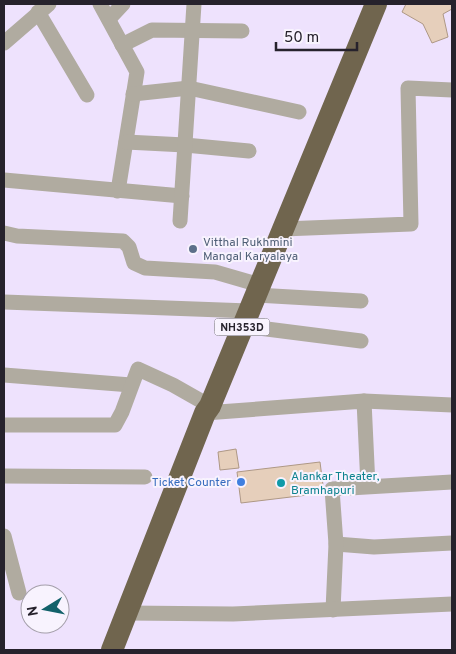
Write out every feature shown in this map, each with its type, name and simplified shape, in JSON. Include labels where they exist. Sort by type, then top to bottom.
[{"type":"highway","name":"NH353D","points":[[112,650],[207,409],[376,4]]},
{"type":"street","points":[[100,4],[137,72],[118,191]]},
{"type":"street","points":[[109,20],[123,4]]},
{"type":"street","points":[[180,221],[194,4]]},
{"type":"street","points":[[4,43],[43,8],[87,94]]},
{"type":"street","points":[[122,45],[152,30],[242,32]]},
{"type":"street","points":[[133,94],[189,88],[299,112]]},
{"type":"street","points":[[283,228],[411,224],[408,88],[452,90]]},
{"type":"street","points":[[126,142],[249,151]]},
{"type":"street","points":[[4,180],[182,196]]},
{"type":"street","points":[[4,233],[17,236],[123,241],[129,247],[134,263],[145,268],[215,272],[252,304],[361,341]]},
{"type":"street","points":[[4,302],[252,304],[361,301]]},
{"type":"street","points":[[4,425],[114,425],[122,412],[139,363],[207,409],[364,401],[452,405]]},
{"type":"street","points":[[4,376],[131,385]]},
{"type":"street","points":[[364,401],[368,486]]},
{"type":"street","points":[[4,476],[145,477]]},
{"type":"street","points":[[333,610],[336,544],[332,489],[452,482]]},
{"type":"street","points":[[4,536],[19,594]]},
{"type":"street","points":[[336,544],[374,547],[452,543]]},
{"type":"street","points":[[126,613],[233,614],[452,604]]},
{"type":"building","points":[[406,4],[452,4],[452,9],[443,14],[448,37],[432,43],[423,24],[402,12]]},
{"type":"building","points":[[236,449],[239,468],[220,470],[218,452]]},
{"type":"building","name":"Alankar Theater, Bramhapuri","points":[[320,462],[324,493],[241,503],[237,472]]},
{"type":"place","name":"Vitthal Rukhmini Mangal Karyalaya","points":[[193,249]]},
{"type":"place","name":"Ticket Counter","points":[[241,482]]},
{"type":"place","name":"Alankar Theater, Bramhapuri","points":[[281,483]]}]
